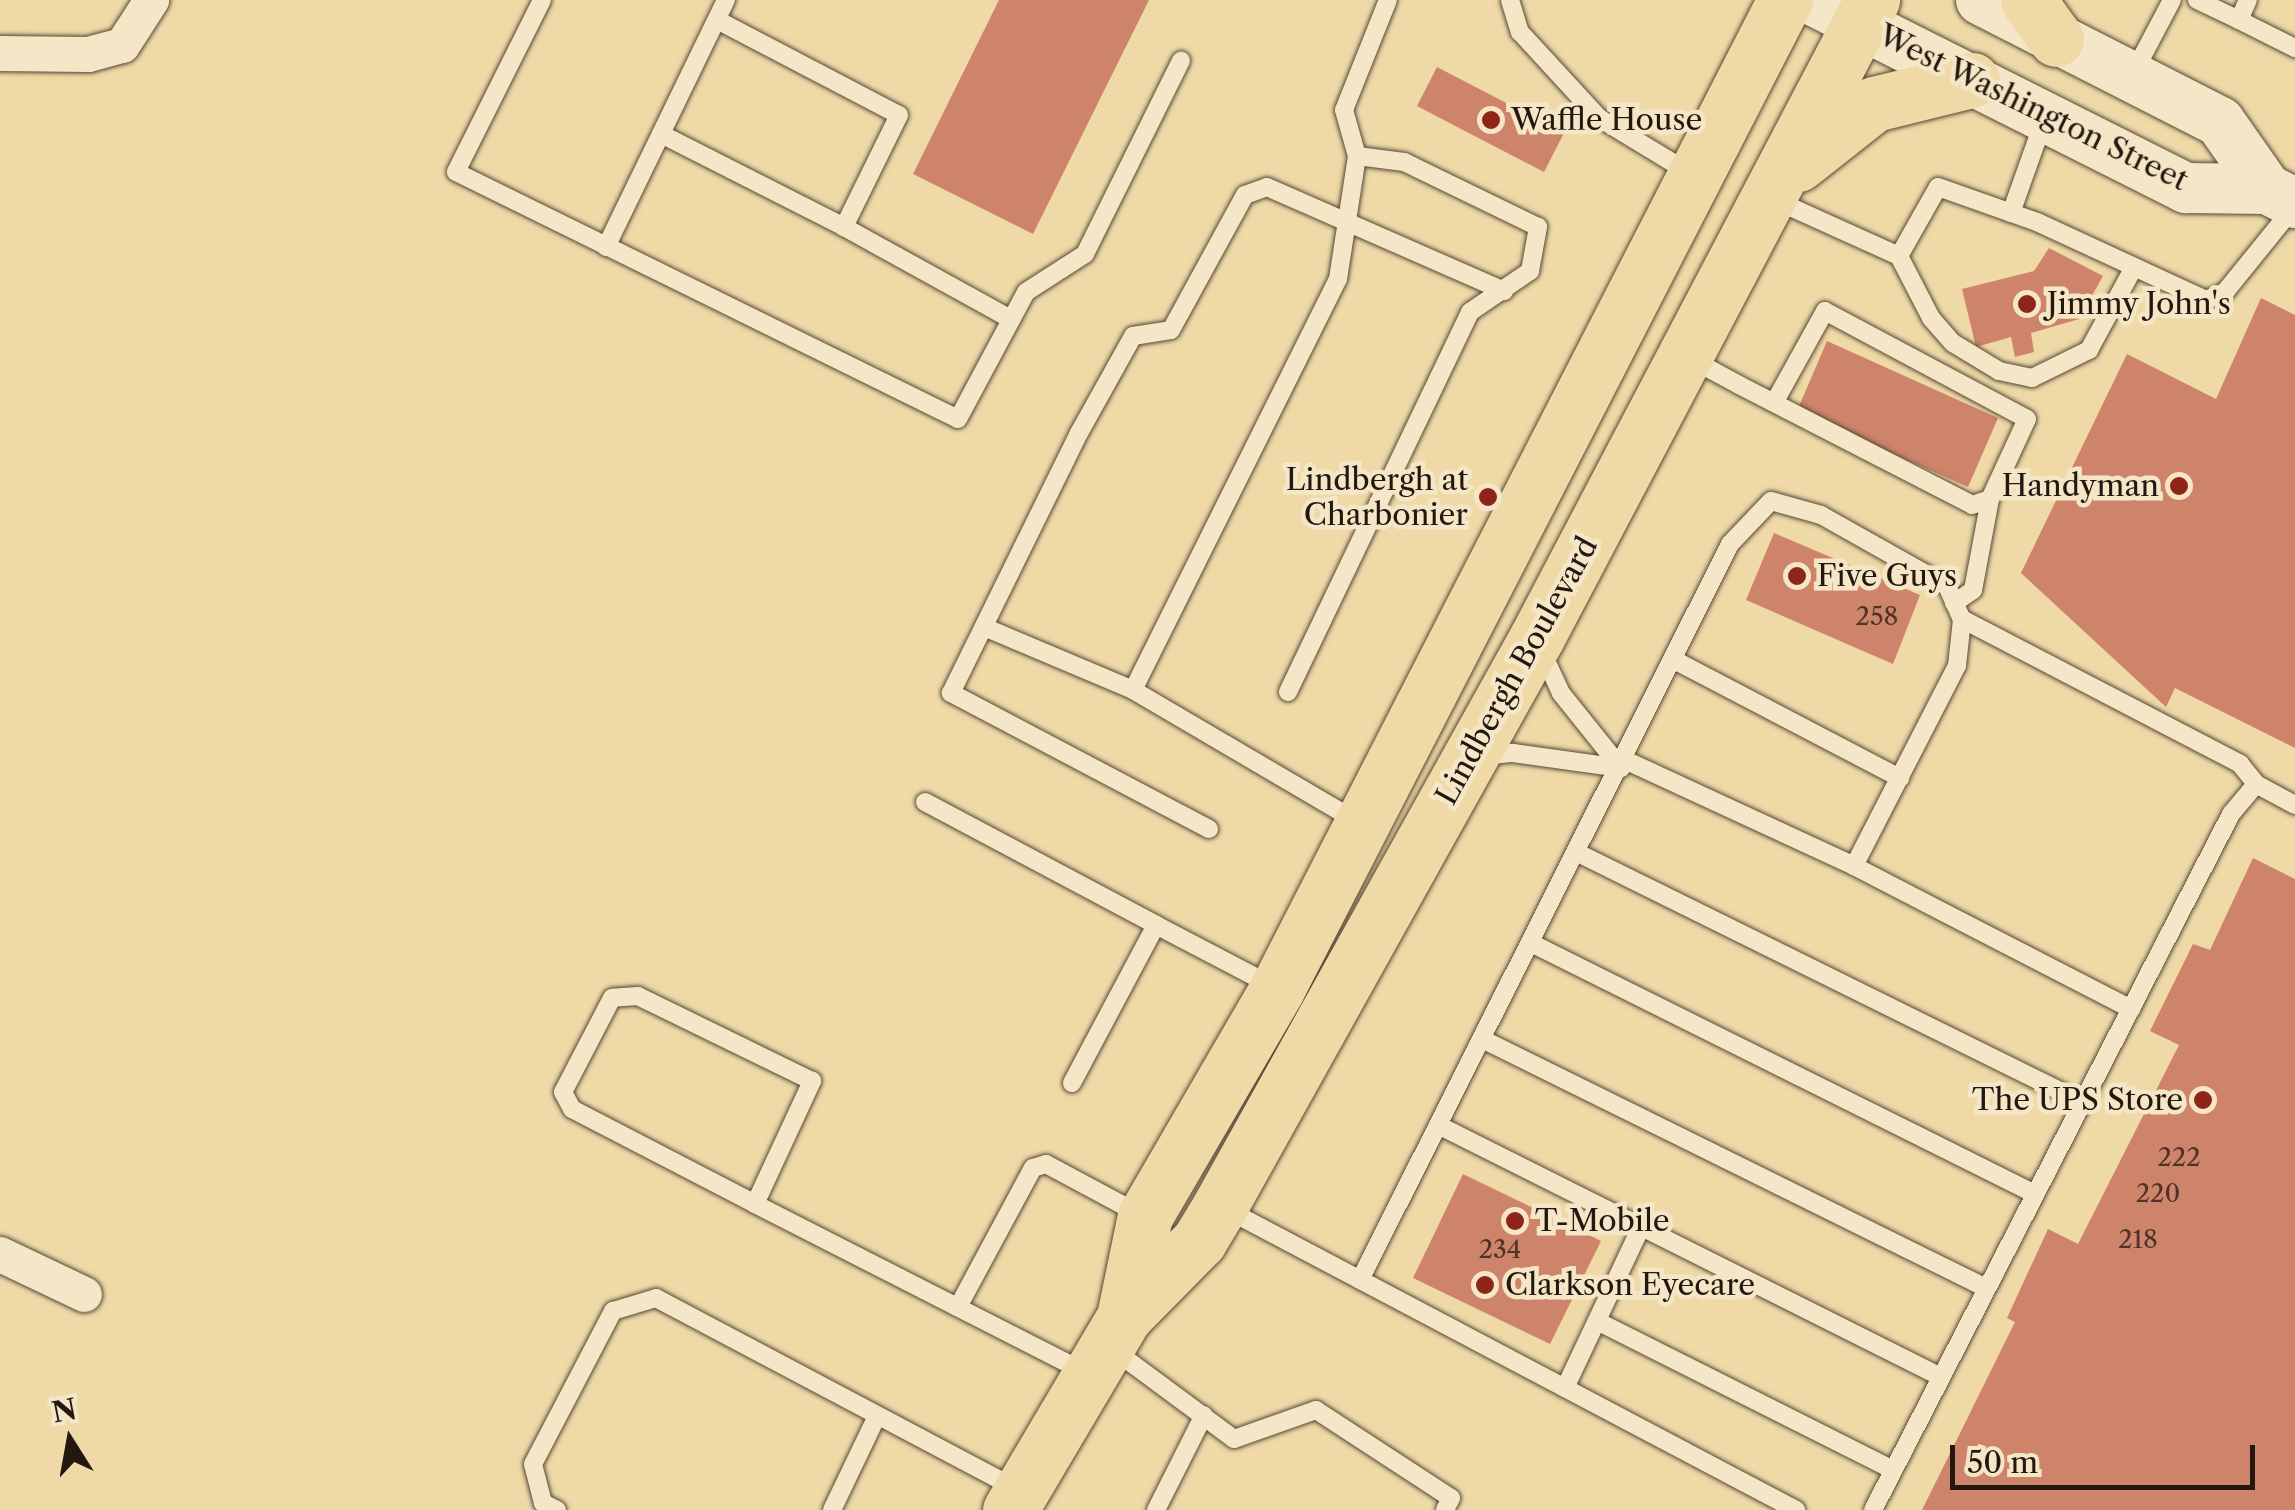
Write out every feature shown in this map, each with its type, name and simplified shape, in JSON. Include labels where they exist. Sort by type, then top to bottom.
[{"type":"main road","name":"Lindbergh Boulevard","points":[[1107,1346],[1145,1216],[1277,989],[1364,825],[1785,0]]},
{"type":"main road","name":"West Washington Street","points":[[1812,0],[1866,12],[1972,80],[2186,188],[2286,199]]},
{"type":"main road","points":[[1981,0],[2042,20],[2132,77],[2220,122],[2286,199]]},
{"type":"main road","name":"Lindbergh Boulevard","points":[[1015,1501],[1107,1346],[1199,1241],[1220,1206],[1537,637],[1866,12]]},
{"type":"main road","points":[[1775,188],[1874,104],[1972,80]]},
{"type":"street","points":[[0,53],[88,54],[122,45],[151,0]]},
{"type":"street","points":[[0,1254],[84,1294]]},
{"type":"lane","points":[[542,0],[456,172],[958,419],[1026,292],[1086,254],[1181,61]]},
{"type":"lane","points":[[606,247],[726,0]]},
{"type":"lane","points":[[1133,690],[1338,280],[1357,156],[1344,110],[1388,0]]},
{"type":"lane","points":[[1510,0],[1520,32],[1599,118],[1693,176]]},
{"type":"lane","points":[[2132,77],[2172,0]]},
{"type":"lane","points":[[2197,0],[2295,48]]},
{"type":"lane","points":[[2239,20],[2248,0]]},
{"type":"lane","points":[[717,20],[899,115],[844,228]]},
{"type":"lane","points":[[2011,214],[2044,117]]},
{"type":"lane","points":[[660,134],[844,228],[1011,320]]},
{"type":"lane","points":[[1288,692],[1470,312],[1530,271],[1538,227],[1404,162],[1357,156]]},
{"type":"lane","points":[[1899,256],[1938,187],[2011,214],[2206,300],[2224,292],[2286,199]]},
{"type":"lane","points":[[1208,829],[951,693],[1132,336],[1171,330],[1245,195],[1266,188],[1504,290]]},
{"type":"lane","points":[[1775,188],[1899,256],[1931,318],[1953,343],[1998,372],[2032,378],[2088,350],[2134,267]]},
{"type":"lane","points":[[1774,403],[1825,311],[2027,418],[1990,499],[1973,590],[1958,611]]},
{"type":"lane","points":[[1686,356],[1972,505],[1990,499]]},
{"type":"lane","points":[[1360,1280],[1676,661],[1730,544],[1771,501],[1821,514],[1947,586],[1958,611],[1957,666],[1854,866]]},
{"type":"lane","points":[[1958,611],[2240,764],[2256,784],[2295,805]]},
{"type":"lane","points":[[984,627],[1133,690],[1364,825]]},
{"type":"lane","points":[[1537,637],[1561,693],[1623,764]]},
{"type":"lane","points":[[1676,661],[1900,778]]},
{"type":"lane","points":[[1472,757],[1513,753],[1623,764],[1854,866],[2130,1009]]},
{"type":"lane","points":[[1872,1510],[2231,814],[2256,784]]},
{"type":"lane","points":[[925,802],[1277,989]]},
{"type":"lane","points":[[1578,853],[2082,1102]]},
{"type":"lane","points":[[1072,1082],[1156,925]]},
{"type":"lane","points":[[1532,944],[2035,1194]]},
{"type":"lane","points":[[755,1204],[812,1081],[638,996],[612,998],[563,1092],[572,1109],[755,1204],[958,1307],[1107,1346],[1234,1439],[1316,1410],[1450,1498],[1445,1510]]},
{"type":"lane","points":[[1482,1039],[1986,1288]]},
{"type":"lane","points":[[1438,1124],[1941,1378]]},
{"type":"lane","points":[[958,1307],[1032,1168],[1046,1164],[1145,1216]]},
{"type":"lane","points":[[1220,1206],[1796,1510]]},
{"type":"lane","points":[[1566,1388],[1641,1227]]},
{"type":"lane","points":[[558,1510],[542,1503],[533,1464],[613,1311],[656,1298],[877,1416],[1015,1501]]},
{"type":"lane","points":[[1597,1320],[1893,1470]]},
{"type":"lane","points":[[1156,1510],[1204,1415]]},
{"type":"lane","points":[[832,1510],[877,1416]]},
{"type":"building","points":[[999,0],[1149,0],[1033,234],[913,174]]},
{"type":"building","name":"Waffle House","points":[[1437,67],[1564,133],[1544,172],[1417,106]]},
{"type":"building","name":"Jimmy John's","points":[[2049,248],[2103,276],[2079,319],[2031,333],[2034,352],[2015,357],[2011,337],[1976,347],[1962,289],[2034,271]]},
{"type":"building","name":"Handyman","points":[[2261,298],[2295,315],[2295,748],[2175,688],[2166,707],[2021,573],[2127,354],[2216,399]]},
{"type":"building","points":[[1827,341],[1998,418],[1968,487],[1797,411]]},
{"type":"building","points":[[1774,533],[1920,595],[1893,664],[1746,600]]},
{"type":"building","points":[[2253,858],[2295,879],[2295,1510],[1922,1510],[2015,1322],[2007,1318],[2048,1229],[2078,1244],[2179,1045],[2150,1031],[2193,944],[2210,950]]},
{"type":"building","points":[[1463,1174],[1601,1241],[1550,1344],[1413,1278]]},
{"type":"place","name":"Waffle House","points":[[1491,120]]},
{"type":"place","name":"Jimmy John's","points":[[2027,304]]},
{"type":"place","name":"Handyman","points":[[2179,486]]},
{"type":"place","name":"Lindbergh at Charbonier","points":[[1488,497]]},
{"type":"place","name":"Five Guys","points":[[1797,576]]},
{"type":"place","name":"The UPS Store","points":[[2203,1100]]},
{"type":"place","name":"T-Mobile","points":[[1515,1221]]},
{"type":"place","name":"Clarkson Eyecare","points":[[1485,1285]]}]
